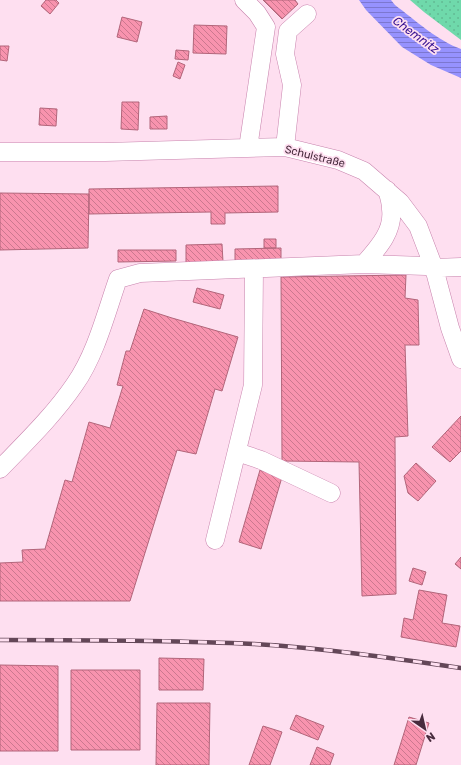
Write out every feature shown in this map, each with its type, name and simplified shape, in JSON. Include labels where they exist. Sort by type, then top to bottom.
[{"type":"street","points":[[244,0],[257,13],[266,27],[248,148]]},
{"type":"street","points":[[285,147],[292,86],[285,54],[288,31],[307,14]]},
{"type":"street","name":"Schulstraße","points":[[0,152],[112,152],[285,147],[345,163],[364,171],[400,202],[418,226],[434,268],[450,328],[461,359]]},
{"type":"street","points":[[364,264],[378,248],[389,230],[392,210],[387,190]]},
{"type":"street","points":[[0,469],[49,417],[76,383],[94,350],[118,279],[140,273],[364,264],[426,266],[434,268],[461,267]]},
{"type":"street","points":[[215,540],[252,386],[254,269]]},
{"type":"street","points":[[237,452],[261,460],[330,493]]},
{"type":"green space","points":[[410,0],[461,0],[461,40],[424,12]]},
{"type":"water","name":"Chemnitz","points":[[359,0],[391,0],[395,5],[435,36],[461,49],[461,78],[431,65],[402,47],[366,10]]},
{"type":"building","points":[[46,0],[56,0],[59,3],[50,14],[41,6]]},
{"type":"building","points":[[263,0],[295,0],[298,4],[282,19]]},
{"type":"building","points":[[122,17],[142,22],[137,42],[117,37]]},
{"type":"building","points":[[194,25],[227,26],[226,54],[193,53]]},
{"type":"building","points":[[0,46],[9,46],[7,61],[0,60]]},
{"type":"building","points":[[176,50],[189,51],[188,60],[175,59]]},
{"type":"building","points":[[178,62],[185,65],[180,79],[173,76]]},
{"type":"building","points":[[122,102],[139,102],[138,130],[121,129]]},
{"type":"building","points":[[40,108],[57,109],[56,126],[39,125]]},
{"type":"building","points":[[167,116],[167,129],[150,129],[150,117]]},
{"type":"building","points":[[278,186],[278,212],[225,213],[225,224],[211,224],[211,212],[89,214],[89,189]]},
{"type":"building","points":[[0,193],[89,194],[88,248],[0,250]]},
{"type":"building","points":[[264,239],[276,239],[276,248],[264,248]]},
{"type":"building","points":[[222,244],[223,262],[186,263],[186,245]]},
{"type":"building","points":[[281,248],[281,261],[235,262],[235,249]]},
{"type":"building","points":[[118,250],[176,250],[176,261],[118,262]]},
{"type":"building","points":[[406,275],[405,298],[418,300],[419,345],[405,345],[408,436],[395,437],[396,594],[362,596],[359,462],[282,461],[281,277]]},
{"type":"building","points":[[197,288],[224,295],[220,309],[193,302]]},
{"type":"building","points":[[144,309],[238,337],[222,391],[215,389],[196,454],[177,450],[130,601],[0,601],[0,563],[23,562],[22,550],[45,549],[65,480],[72,482],[89,422],[110,428],[123,386],[117,385],[126,351],[130,351]]},
{"type":"building","points":[[461,416],[461,451],[450,462],[432,447]]},
{"type":"building","points":[[416,463],[436,481],[418,501],[408,493],[404,476]]},
{"type":"building","points":[[260,470],[282,477],[261,549],[239,542]]},
{"type":"building","points":[[461,557],[461,569],[455,564]]},
{"type":"building","points":[[413,568],[426,572],[422,585],[409,581]]},
{"type":"building","points":[[419,590],[447,595],[442,623],[460,626],[456,647],[401,637],[404,618],[413,620]]},
{"type":"building","points":[[159,658],[204,659],[203,690],[159,690]]},
{"type":"building","points":[[0,665],[58,666],[58,751],[0,751]]},
{"type":"building","points":[[71,670],[140,670],[140,750],[71,750]]},
{"type":"building","points":[[157,703],[210,703],[209,765],[156,765]]},
{"type":"building","points":[[296,715],[324,726],[318,740],[290,729]]},
{"type":"building","points":[[409,717],[429,723],[416,765],[394,765]]},
{"type":"building","points":[[263,726],[282,732],[270,765],[249,765]]},
{"type":"building","points":[[317,747],[334,754],[330,765],[310,765]]},
{"type":"railway","points":[[0,640],[159,641],[254,644],[332,651],[461,668]]}]
